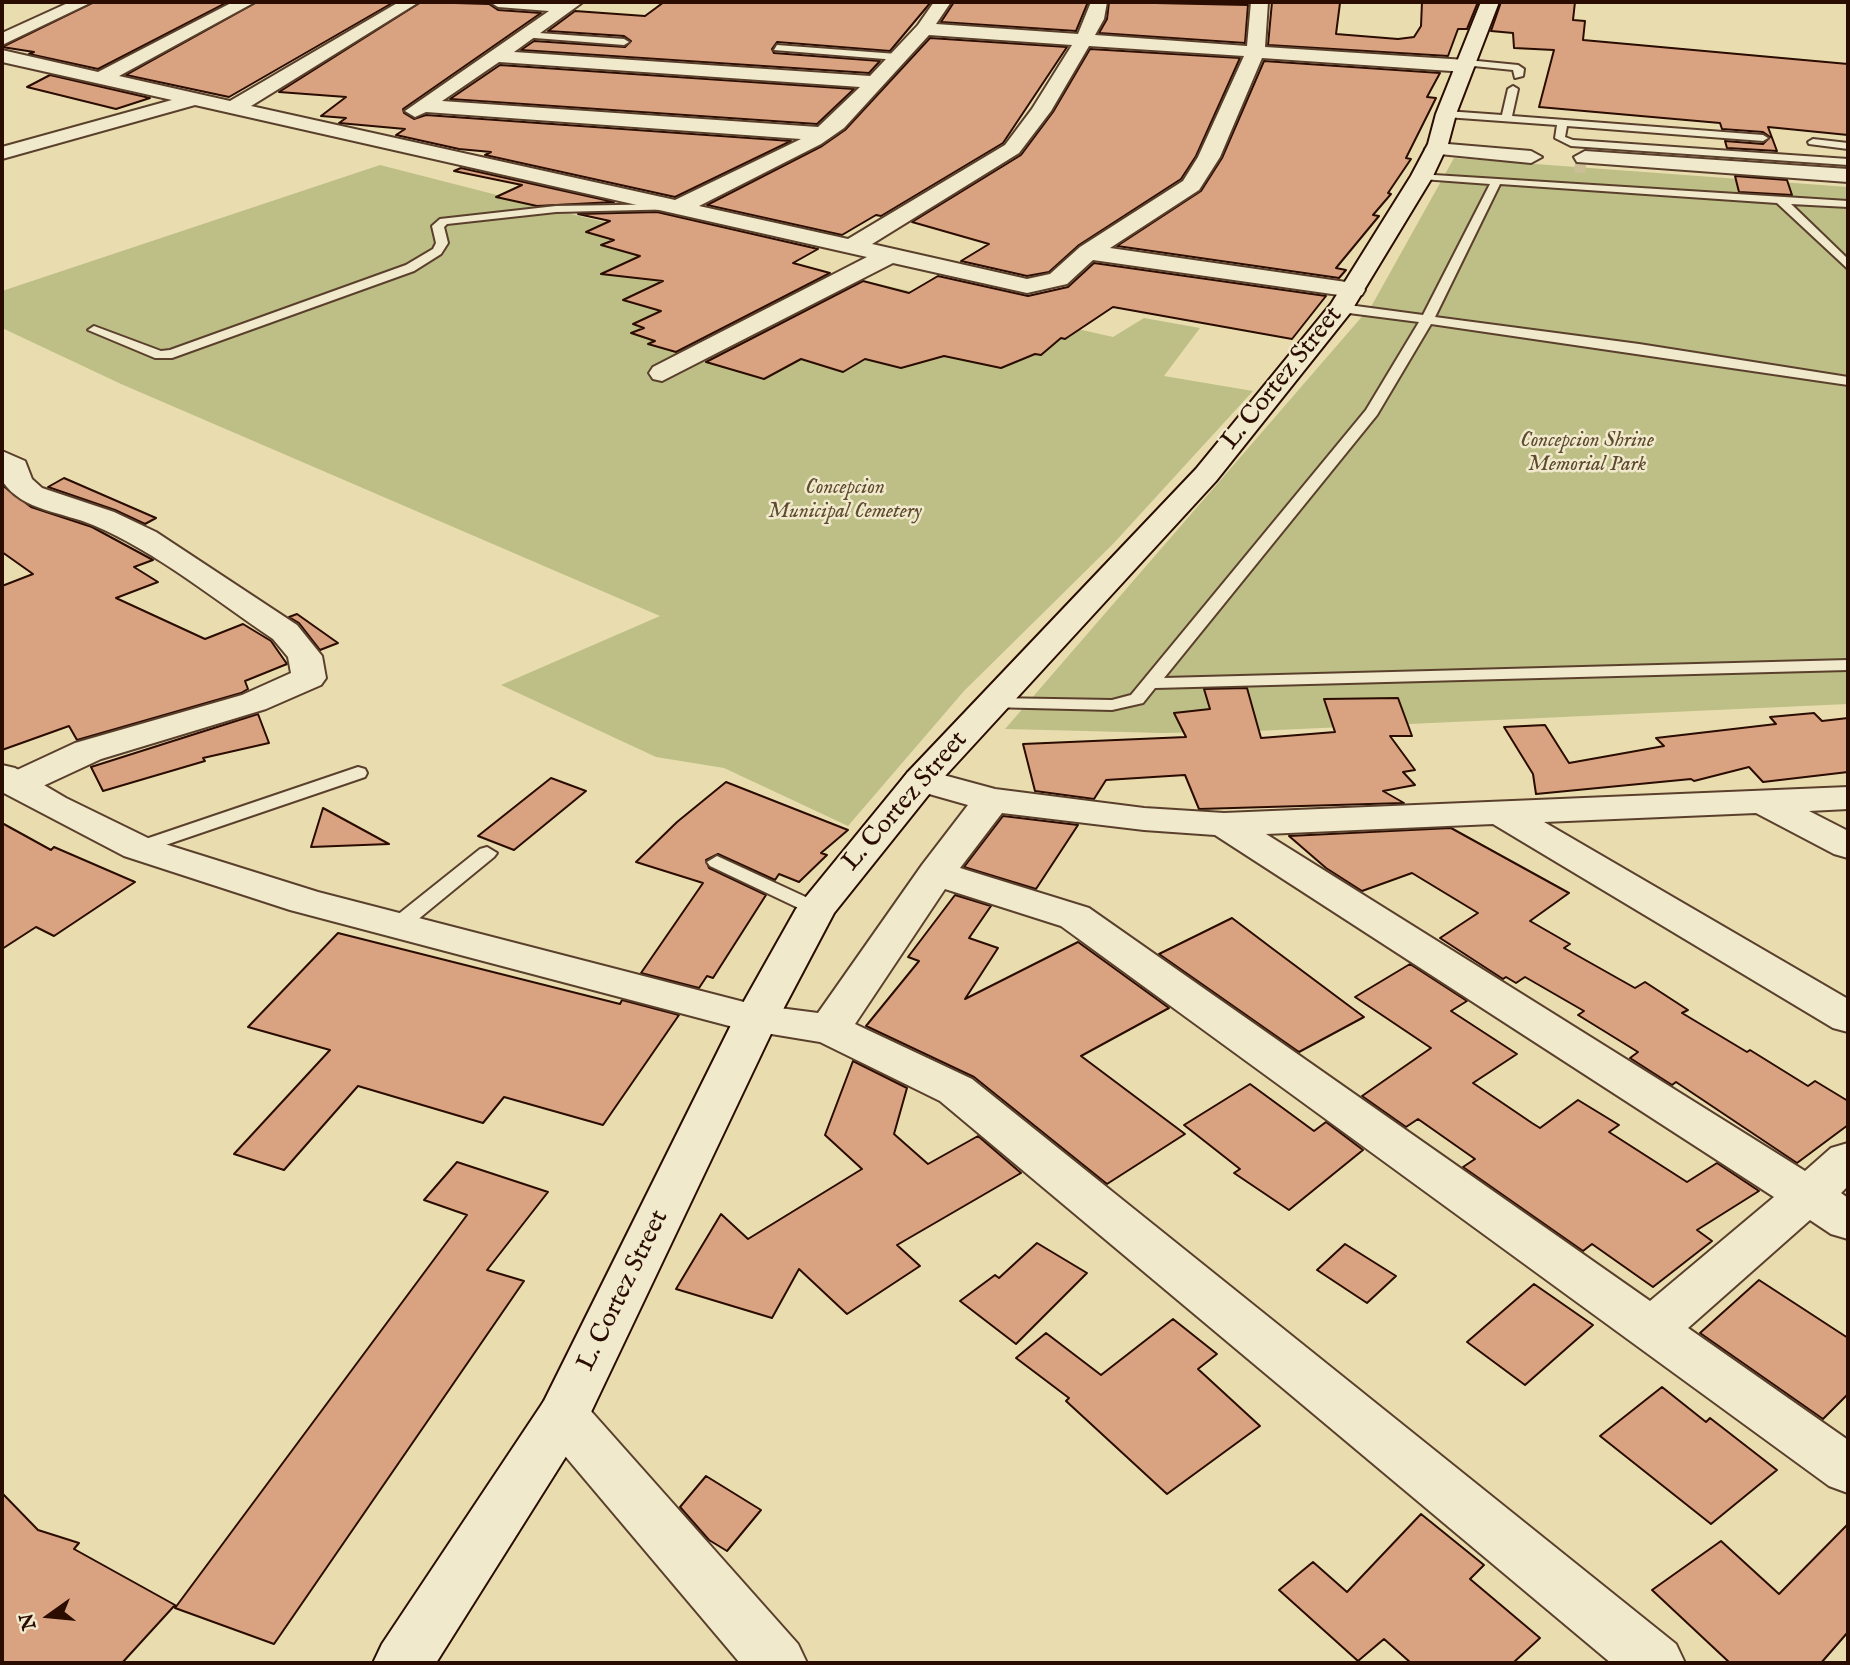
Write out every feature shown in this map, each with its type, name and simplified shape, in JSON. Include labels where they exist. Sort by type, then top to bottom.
[{"type":"street","points":[[2,40],[83,2]]},
{"type":"street","points":[[101,78],[246,2]]},
{"type":"street","points":[[231,109],[411,2]]},
{"type":"street","points":[[498,2],[571,4]]},
{"type":"street","points":[[679,207],[823,134],[837,124],[924,29],[942,2]]},
{"type":"street","points":[[850,247],[959,184],[1012,149],[1041,111],[1083,41],[1095,19],[1099,2]]},
{"type":"street","points":[[2,56],[1027,286],[1058,279],[1088,253],[1173,199],[1199,176],[1255,52],[1259,34],[1260,2]]},
{"type":"street","name":"L. Cortez Street","points":[[403,1663],[564,1416],[756,1018],[816,909],[921,780],[1206,475],[1347,299],[1436,146],[1490,2]]},
{"type":"street","points":[[373,140],[571,4]]},
{"type":"street","points":[[924,29],[1466,64]]},
{"type":"street","points":[[494,56],[873,82]]},
{"type":"street","points":[[2,153],[193,100]]},
{"type":"street","points":[[422,106],[823,134]]},
{"type":"street","points":[[2,137],[32,145]]},
{"type":"street","points":[[1436,146],[1848,185]]},
{"type":"street","points":[[1561,159],[1848,176]]},
{"type":"street","points":[[1088,253],[1347,299]]},
{"type":"street","points":[[662,373],[888,256]]},
{"type":"street","points":[[2,460],[15,467],[18,482],[31,494],[103,518],[145,539],[285,632],[304,656],[309,678],[254,702],[88,751],[10,780]]},
{"type":"street","points":[[10,780],[52,806],[138,848],[304,901],[756,1018],[829,1030],[956,1090],[1656,1663]]},
{"type":"street","points":[[921,780],[992,800],[1144,819],[1224,824],[1848,798]]},
{"type":"street","points":[[829,1030],[936,873],[992,800]]},
{"type":"street","points":[[1761,800],[1848,846]]},
{"type":"street","points":[[1498,811],[1848,1018]]},
{"type":"street","points":[[1224,824],[1848,1221]]},
{"type":"street","points":[[936,873],[1075,917],[1650,1331],[1848,1470]]},
{"type":"street","points":[[1650,1331],[1848,1160]]},
{"type":"street","points":[[564,1416],[777,1663]]},
{"type":"lane","points":[[525,35],[624,42]]},
{"type":"lane","points":[[778,48],[897,57]]},
{"type":"lane","points":[[1466,64],[1515,66],[1519,69],[1518,76]]},
{"type":"lane","points":[[1506,118],[1513,89]]},
{"type":"lane","points":[[1436,146],[1506,118],[1763,138]]},
{"type":"lane","points":[[1563,123],[1560,138],[1571,143],[1848,162]]},
{"type":"lane","points":[[1813,142],[1848,146]]},
{"type":"lane","points":[[1436,146],[1496,182],[1848,204]]},
{"type":"lane","points":[[994,703],[1112,705],[1138,699],[1372,412],[1429,315],[1496,182]]},
{"type":"lane","points":[[1780,200],[1848,265]]},
{"type":"lane","points":[[94,330],[160,355],[172,354],[410,268],[437,251],[442,243],[438,226],[444,221],[556,209],[679,207]]},
{"type":"lane","points":[[1347,299],[1429,315],[1848,382]]},
{"type":"lane","points":[[1429,315],[1848,369]]},
{"type":"lane","points":[[1153,683],[1848,666]]},
{"type":"lane","points":[[138,848],[358,772]]},
{"type":"lane","points":[[398,925],[487,853]]},
{"type":"lane","points":[[717,862],[816,909]]},
{"type":"green space","name":"Concepcion Shrine Memorial Park","points":[[1454,158],[1848,187],[1848,704],[1256,731],[1163,733],[1005,729],[1372,305]]},
{"type":"green space","name":"Concepcion Municipal Cemetery","points":[[380,165],[583,217],[1113,337],[1144,318],[1200,328],[1164,376],[1253,391],[1113,544],[964,691],[848,826],[724,768],[656,757],[501,685],[660,616],[121,384],[2,328],[2,291]]},
{"type":"building","points":[[94,2],[228,2],[98,69],[29,54],[34,52],[2,47]]},
{"type":"building","points":[[257,2],[394,2],[229,97],[126,75]]},
{"type":"building","points":[[421,2],[489,4],[498,10],[541,13],[403,109],[404,113],[414,119],[426,115],[791,141],[675,197],[485,155],[491,152],[459,149],[396,135],[405,129],[339,123],[346,118],[321,116],[346,97],[279,92]]},
{"type":"building","points":[[664,2],[931,2],[890,51],[777,42],[772,49],[774,53],[880,61],[869,73],[521,50],[534,41],[625,47],[631,41],[624,36],[548,31],[575,11],[645,16]]},
{"type":"building","points":[[954,2],[1088,2],[1076,31],[941,22]]},
{"type":"building","points":[[1109,2],[1248,5],[1245,43],[1099,33],[1107,19]]},
{"type":"building","points":[[1272,2],[1340,3],[1336,34],[1398,39],[1414,37],[1421,26],[1422,2],[1478,2],[1467,29],[1458,29],[1448,56],[1268,45]]},
{"type":"building","points":[[1501,2],[1575,2],[1573,20],[1585,21],[1583,40],[1848,64],[1848,135],[1768,127],[1777,151],[1727,148],[1725,141],[1763,144],[1770,137],[1763,132],[1722,129],[1720,123],[1539,107],[1554,50],[1514,48],[1513,33],[1491,31]]},
{"type":"building","points":[[930,38],[1067,47],[1003,143],[881,216],[876,215],[842,235],[707,205],[822,146],[845,130]]},
{"type":"building","points":[[1090,49],[1240,58],[1196,156],[1181,179],[1079,245],[1049,272],[1027,276],[961,261],[989,244],[912,222],[1021,155],[1053,112]]},
{"type":"building","points":[[1264,61],[1440,73],[1427,97],[1436,98],[1406,158],[1411,159],[1388,193],[1391,194],[1373,215],[1379,216],[1336,268],[1346,270],[1339,278],[1117,246],[1201,191],[1222,158]]},
{"type":"building","points":[[500,65],[854,89],[817,124],[450,99]]},
{"type":"building","points":[[50,75],[150,98],[116,109],[27,87]]},
{"type":"building","points":[[461,168],[614,202],[537,206],[496,197],[522,185],[454,171]]},
{"type":"building","points":[[1735,176],[1787,180],[1792,195],[1739,192]]},
{"type":"building","points":[[657,212],[818,249],[793,263],[830,273],[676,352],[648,344],[655,341],[631,333],[644,328],[633,324],[661,311],[623,300],[663,281],[601,274],[640,256],[601,245],[614,240],[586,232],[610,221],[578,214]]},
{"type":"building","points":[[1094,263],[1326,296],[1292,339],[1113,307],[1065,339],[1061,338],[1041,355],[1035,354],[1001,368],[944,356],[901,368],[865,359],[843,372],[801,359],[764,379],[706,362],[863,281],[909,293],[938,276],[1028,296],[1068,287]]},
{"type":"building","points":[[64,478],[156,518],[145,524],[115,510],[48,487]]},
{"type":"building","points":[[2,485],[31,507],[92,527],[153,560],[134,567],[158,582],[116,598],[205,639],[243,624],[271,641],[287,664],[245,681],[248,689],[241,693],[77,740],[69,726],[2,750],[2,586],[33,574],[2,552]]},
{"type":"building","points":[[297,614],[338,643],[320,650],[299,623],[289,617]]},
{"type":"building","points":[[1247,688],[1261,738],[1335,732],[1324,699],[1398,698],[1412,736],[1390,736],[1415,770],[1403,772],[1415,785],[1383,791],[1404,803],[1199,809],[1185,775],[1106,780],[1094,799],[1035,791],[1023,744],[1186,737],[1174,713],[1210,709],[1204,689]]},
{"type":"building","points":[[1814,713],[1822,721],[1848,718],[1848,772],[1763,782],[1749,767],[1694,781],[1691,779],[1536,794],[1533,774],[1504,727],[1545,725],[1569,763],[1664,746],[1656,738],[1776,724],[1770,717]]},
{"type":"building","points":[[258,714],[269,743],[203,758],[205,761],[103,791],[91,767]]},
{"type":"building","points":[[551,778],[586,791],[514,850],[478,836]]},
{"type":"building","points":[[726,782],[848,830],[821,853],[827,855],[799,882],[779,874],[775,880],[718,854],[706,860],[709,868],[766,895],[713,978],[707,976],[699,988],[641,973],[703,883],[636,862],[677,822]]},
{"type":"building","points":[[323,808],[389,844],[311,847]]},
{"type":"building","points":[[1003,816],[1078,825],[1036,889],[964,867]]},
{"type":"building","points":[[2,823],[51,850],[54,847],[135,882],[54,936],[36,927],[2,949]]},
{"type":"building","points":[[1451,828],[1569,893],[1530,921],[1570,944],[1564,948],[1635,988],[1645,982],[1688,1010],[1682,1013],[1747,1052],[1750,1050],[1808,1086],[1815,1081],[1848,1101],[1848,1125],[1797,1163],[1676,1082],[1672,1085],[1630,1058],[1638,1052],[1578,1015],[1584,1011],[1525,977],[1516,983],[1506,977],[1503,979],[1440,938],[1478,913],[1412,873],[1362,891],[1326,868],[1289,836]]},
{"type":"building","points":[[955,895],[991,906],[969,938],[998,948],[965,999],[1078,942],[1169,1008],[1081,1056],[1185,1134],[1107,1184],[974,1077],[866,1026],[919,961],[908,957]]},
{"type":"building","points":[[1232,918],[1364,1017],[1299,1052],[1159,954]]},
{"type":"building","points":[[338,933],[620,1004],[622,1000],[679,1015],[603,1125],[504,1097],[483,1123],[358,1086],[284,1170],[234,1154],[330,1050],[248,1027]]},
{"type":"building","points":[[1410,964],[1467,1001],[1451,1011],[1517,1054],[1473,1083],[1532,1123],[1540,1128],[1578,1100],[1619,1125],[1609,1132],[1687,1182],[1717,1163],[1759,1191],[1697,1230],[1712,1241],[1653,1287],[1592,1244],[1583,1251],[1463,1167],[1475,1159],[1418,1119],[1406,1127],[1362,1096],[1431,1048],[1355,997]]},
{"type":"building","points":[[853,1061],[907,1088],[894,1134],[928,1164],[978,1136],[1021,1173],[897,1245],[920,1266],[847,1314],[799,1269],[772,1318],[676,1289],[721,1214],[748,1239],[862,1169],[825,1135]]},
{"type":"building","points":[[1250,1084],[1314,1131],[1326,1122],[1363,1150],[1289,1210],[1234,1173],[1240,1169],[1184,1125]]},
{"type":"building","points":[[457,1162],[548,1192],[487,1270],[524,1281],[274,1644],[175,1608],[467,1215],[424,1200]]},
{"type":"building","points":[[1037,1243],[1087,1273],[1016,1344],[960,1301],[995,1275],[999,1278]]},
{"type":"building","points":[[1345,1244],[1396,1276],[1367,1303],[1317,1270]]},
{"type":"building","points":[[1759,1280],[1848,1338],[1848,1394],[1823,1419],[1700,1333]]},
{"type":"building","points":[[1534,1284],[1593,1325],[1525,1385],[1467,1342]]},
{"type":"building","points":[[1173,1319],[1217,1354],[1198,1369],[1260,1426],[1167,1494],[1066,1401],[1069,1398],[1016,1358],[1046,1333],[1101,1375]]},
{"type":"building","points":[[1662,1387],[1706,1422],[1710,1418],[1777,1470],[1711,1524],[1600,1436]]},
{"type":"building","points":[[706,1476],[761,1510],[727,1551],[709,1540],[680,1507]]},
{"type":"building","points":[[2,1493],[38,1530],[79,1543],[74,1549],[175,1605],[122,1663],[2,1663]]},
{"type":"building","points":[[1421,1514],[1484,1565],[1470,1579],[1540,1638],[1513,1663],[1411,1663],[1384,1639],[1358,1661],[1279,1590],[1313,1562],[1347,1592]]},
{"type":"building","points":[[1848,1524],[1848,1632],[1821,1663],[1730,1663],[1652,1590],[1721,1541],[1779,1594]]},
{"type":"tunnel","points":[[1575,163],[1586,164]]}]
